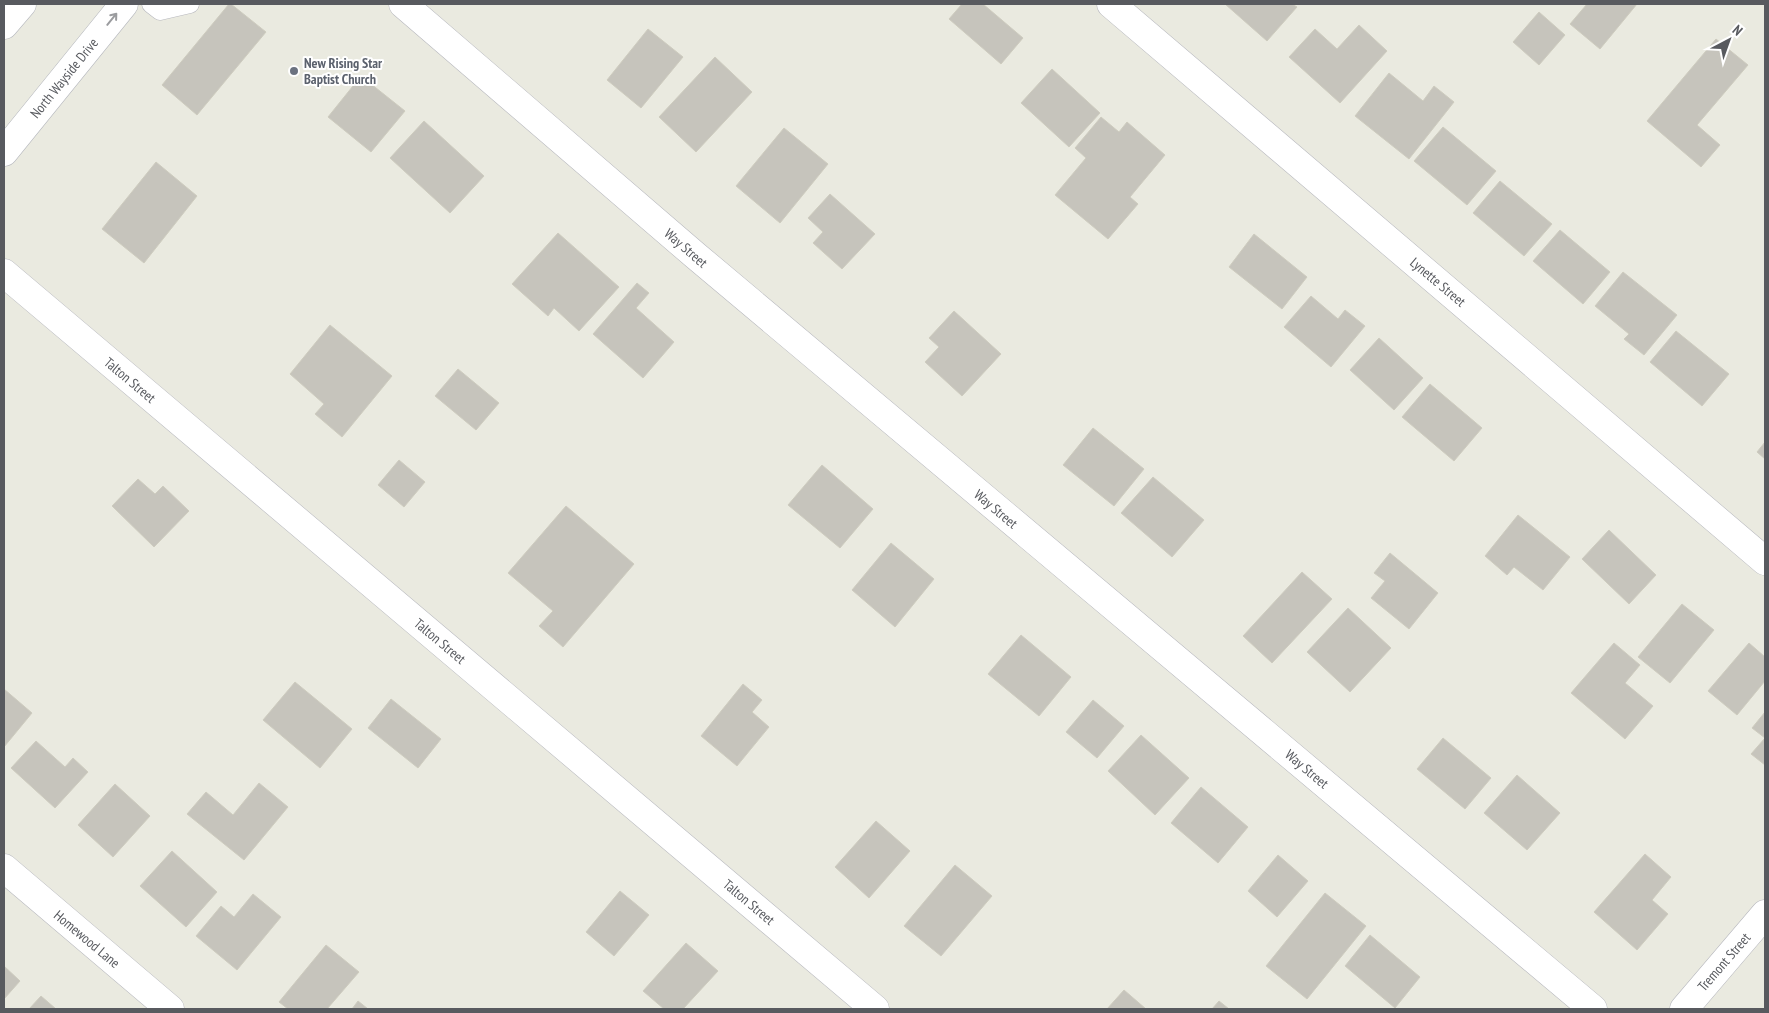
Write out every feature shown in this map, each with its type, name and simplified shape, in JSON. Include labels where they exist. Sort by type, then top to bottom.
[{"type":"street","points":[[4,25],[22,4]]},
{"type":"street","name":"North Wayside Drive","points":[[4,152],[124,4]]},
{"type":"street","name":"Way Street","points":[[404,4],[703,262],[1593,1009]]},
{"type":"street","name":"Lynette Street","points":[[1111,4],[1765,561]]},
{"type":"street","name":"Talton Street","points":[[4,273],[875,1009]]},
{"type":"street","name":"Homewood Lane","points":[[4,868],[170,1009]]},
{"type":"street","name":"Tremont Street","points":[[1684,1009],[1765,914]]},
{"type":"lane","points":[[151,4],[160,11],[190,4]]},
{"type":"building","points":[[229,4],[266,32],[197,115],[162,85]]},
{"type":"building","points":[[962,4],[983,4],[1023,38],[1001,64],[949,19]]},
{"type":"building","points":[[1225,4],[1292,4],[1297,7],[1267,41]]},
{"type":"building","points":[[1587,4],[1637,4],[1600,49],[1570,24]]},
{"type":"building","points":[[1539,12],[1565,35],[1539,65],[1513,42]]},
{"type":"building","points":[[1359,25],[1387,51],[1340,103],[1289,57],[1315,29],[1337,49]]},
{"type":"building","points":[[648,29],[683,57],[641,108],[607,80]]},
{"type":"building","points":[[1716,39],[1748,65],[1697,125],[1720,145],[1701,167],[1647,121]]},
{"type":"building","points":[[715,57],[752,92],[696,152],[659,117]]},
{"type":"building","points":[[1052,69],[1100,113],[1069,147],[1021,103]]},
{"type":"building","points":[[1389,73],[1423,101],[1434,86],[1454,102],[1409,159],[1355,116]]},
{"type":"building","points":[[361,76],[405,111],[371,152],[328,117]]},
{"type":"building","points":[[1101,117],[1119,132],[1127,122],[1165,155],[1130,197],[1138,204],[1108,239],[1055,195],[1086,158],[1075,148]]},
{"type":"building","points":[[424,121],[484,176],[450,213],[390,158]]},
{"type":"building","points":[[1443,127],[1496,171],[1467,205],[1414,161]]},
{"type":"building","points":[[784,128],[828,164],[780,223],[736,186]]},
{"type":"building","points":[[156,162],[197,196],[144,263],[102,229]]},
{"type":"building","points":[[1500,181],[1552,224],[1524,256],[1473,213]]},
{"type":"building","points":[[830,194],[875,234],[842,269],[813,243],[823,232],[808,218]]},
{"type":"building","points":[[1560,230],[1610,272],[1583,304],[1533,261]]},
{"type":"building","points":[[558,233],[619,287],[579,331],[554,308],[548,316],[512,284]]},
{"type":"building","points":[[1254,234],[1307,277],[1282,309],[1229,267]]},
{"type":"building","points":[[1623,272],[1677,315],[1644,355],[1624,339],[1629,334],[1595,306]]},
{"type":"building","points":[[637,283],[649,293],[636,308],[674,342],[643,378],[593,334]]},
{"type":"building","points":[[1311,296],[1338,319],[1345,310],[1365,326],[1331,367],[1284,327]]},
{"type":"building","points":[[954,311],[1001,354],[962,396],[925,362],[939,347],[929,338]]},
{"type":"building","points":[[330,325],[392,376],[342,437],[315,414],[324,404],[290,374]]},
{"type":"building","points":[[1676,331],[1729,374],[1702,406],[1650,362]]},
{"type":"building","points":[[1379,338],[1423,378],[1394,410],[1350,370]]},
{"type":"building","points":[[458,369],[499,403],[476,430],[435,396]]},
{"type":"building","points":[[1430,384],[1482,428],[1454,461],[1402,417]]},
{"type":"building","points":[[1093,428],[1144,469],[1114,506],[1063,465]]},
{"type":"building","points":[[1765,442],[1765,459],[1757,452]]},
{"type":"building","points":[[399,460],[425,482],[404,507],[378,485]]},
{"type":"building","points":[[822,465],[873,509],[840,548],[788,505]]},
{"type":"building","points":[[1153,477],[1204,520],[1172,557],[1121,513]]},
{"type":"building","points":[[138,479],[155,494],[163,486],[189,511],[154,547],[112,506]]},
{"type":"building","points":[[566,506],[634,564],[563,647],[539,626],[553,611],[508,573]]},
{"type":"building","points":[[1518,515],[1570,557],[1543,590],[1514,567],[1507,575],[1485,556]]},
{"type":"building","points":[[1609,530],[1656,575],[1629,604],[1582,559]]},
{"type":"building","points":[[891,543],[934,579],[895,627],[852,590]]},
{"type":"building","points":[[1390,553],[1438,593],[1409,629],[1371,598],[1385,581],[1374,573]]},
{"type":"building","points":[[1302,572],[1332,599],[1272,663],[1243,636]]},
{"type":"building","points":[[1682,604],[1714,630],[1670,683],[1638,657]]},
{"type":"building","points":[[1348,608],[1391,648],[1350,692],[1307,652]]},
{"type":"building","points":[[1021,635],[1071,677],[1039,716],[988,674]]},
{"type":"building","points":[[1614,643],[1640,665],[1625,683],[1653,706],[1625,739],[1571,693]]},
{"type":"building","points":[[1749,643],[1765,657],[1765,681],[1737,715],[1708,691]]},
{"type":"building","points":[[295,682],[352,729],[320,768],[263,720]]},
{"type":"building","points":[[743,684],[762,700],[752,712],[769,727],[737,766],[701,736]]},
{"type":"building","points":[[4,689],[32,713],[4,747]]},
{"type":"building","points":[[391,699],[441,739],[418,768],[368,728]]},
{"type":"building","points":[[1093,700],[1124,726],[1097,758],[1066,732]]},
{"type":"building","points":[[1765,712],[1765,738],[1752,728]]},
{"type":"building","points":[[1141,735],[1189,778],[1155,815],[1108,771]]},
{"type":"building","points":[[1443,738],[1491,778],[1465,809],[1417,769]]},
{"type":"building","points":[[1765,738],[1765,765],[1751,754]]},
{"type":"building","points":[[36,741],[65,767],[73,758],[88,772],[55,808],[11,768]]},
{"type":"building","points":[[1517,775],[1560,813],[1527,850],[1484,813]]},
{"type":"building","points":[[259,783],[288,807],[244,860],[187,814],[206,792],[233,815]]},
{"type":"building","points":[[115,784],[150,816],[113,857],[78,825]]},
{"type":"building","points":[[1201,787],[1248,827],[1218,863],[1171,823]]},
{"type":"building","points":[[876,821],[910,851],[869,898],[835,867]]},
{"type":"building","points":[[172,851],[217,892],[186,927],[140,886]]},
{"type":"building","points":[[1645,854],[1671,877],[1652,900],[1668,914],[1637,950],[1594,912]]},
{"type":"building","points":[[1278,855],[1308,881],[1277,917],[1248,891]]},
{"type":"building","points":[[955,865],[992,896],[941,956],[904,926]]},
{"type":"building","points":[[620,891],[649,915],[614,956],[586,932]]},
{"type":"building","points":[[1325,893],[1366,926],[1307,999],[1266,966]]},
{"type":"building","points":[[253,894],[281,917],[237,970],[196,936],[221,906],[234,917]]},
{"type":"building","points":[[1370,935],[1420,977],[1395,1008],[1345,966]]},
{"type":"building","points":[[686,943],[718,971],[683,1009],[664,1009],[643,991]]},
{"type":"building","points":[[326,945],[359,972],[327,1009],[288,1009],[279,1002]]},
{"type":"building","points":[[4,966],[20,981],[4,999]]},
{"type":"building","points":[[1124,990],[1146,1009],[1107,1009]]},
{"type":"building","points":[[41,996],[56,1009],[29,1009]]},
{"type":"building","points":[[358,1001],[368,1009],[352,1009]]},
{"type":"building","points":[[1219,1001],[1229,1009],[1212,1009]]},
{"type":"place","name":"New Rising Star Baptist Church","points":[[294,71]]}]
